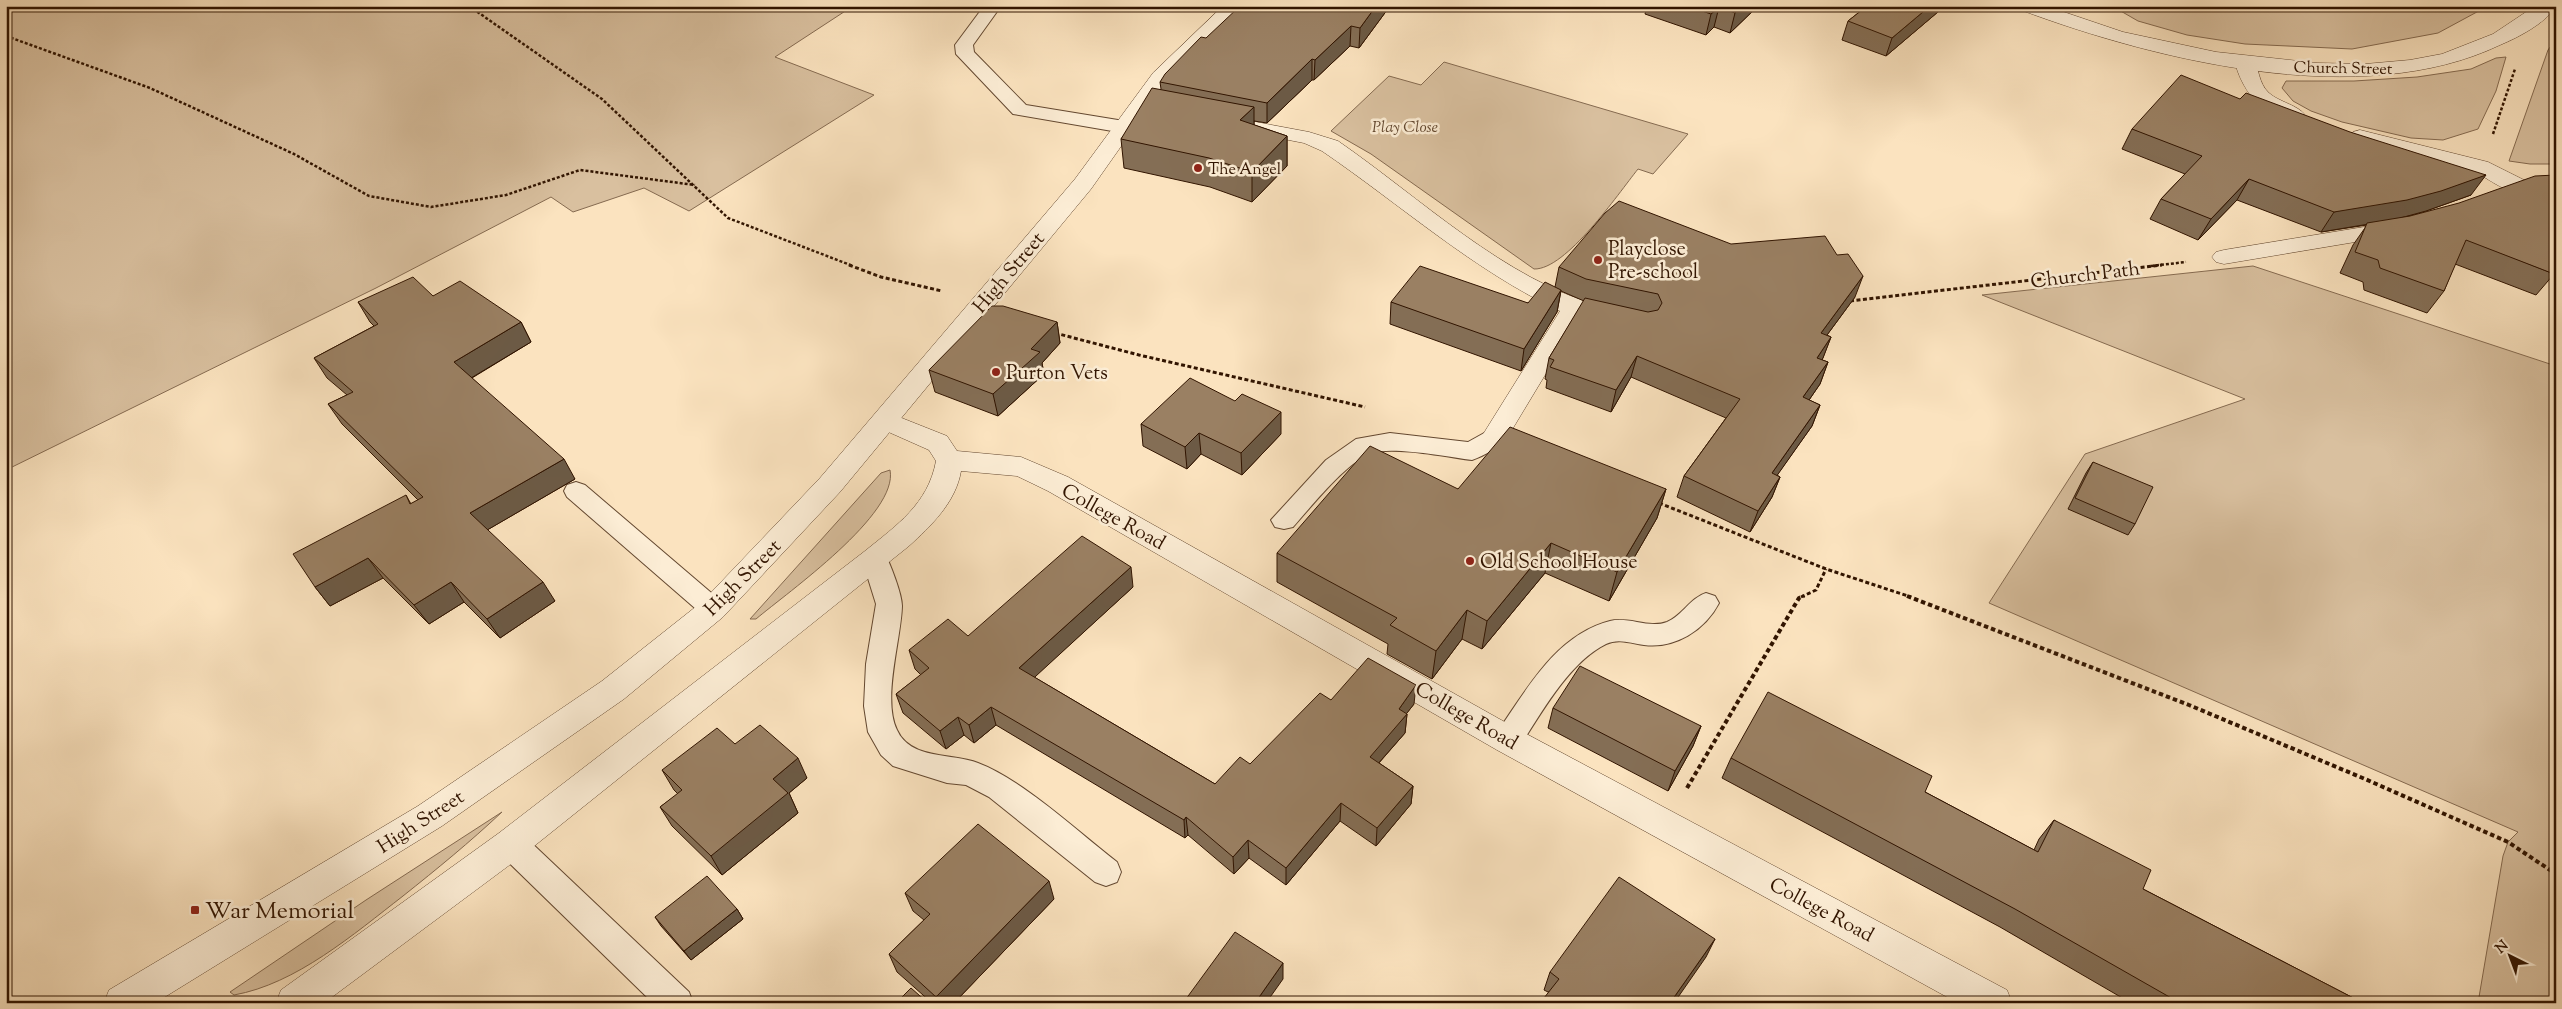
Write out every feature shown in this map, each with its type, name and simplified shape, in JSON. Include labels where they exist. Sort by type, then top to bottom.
[{"type":"street","name":"High Street","points":[[143,997],[430,816],[613,690],[713,609],[775,546],[1083,184],[1140,114],[1160,77],[1234,6]]},
{"type":"street","name":"Church Street","points":[[2036,8],[2078,25],[2116,36],[2245,62],[2345,70],[2385,69],[2418,65],[2454,57],[2487,45],[2525,23],[2547,6]]},
{"type":"street","points":[[2245,62],[2250,83],[2266,103],[2313,122]]},
{"type":"street","points":[[1206,119],[1310,138],[1330,146],[1490,263],[1520,282],[1574,308],[1612,317]]},
{"type":"street","points":[[2340,130],[2480,167],[2520,187],[2492,197]]},
{"type":"street","points":[[2224,257],[2394,229],[2418,223]]},
{"type":"street","points":[[1495,436],[1574,308]]},
{"type":"street","points":[[294,1003],[511,844],[875,559],[930,510],[946,479],[949,460],[938,443],[884,420]]},
{"type":"street","name":"College Road","points":[[949,460],[1021,467],[1058,484],[1508,740],[1994,1003]]},
{"type":"lane","points":[[993,6],[964,45],[964,54],[979,66],[1020,110],[1140,114]]},
{"type":"lane","points":[[1284,520],[1335,466],[1365,445],[1390,442],[1472,451],[1495,436]]},
{"type":"lane","points":[[576,491],[713,609]]},
{"type":"lane","points":[[875,559],[889,604],[880,664],[878,706],[882,732],[891,746],[903,757],[947,770],[970,773],[999,788],[1037,815],[1106,872]]},
{"type":"lane","points":[[1508,740],[1549,680],[1574,652],[1610,632],[1626,631],[1664,635],[1680,630],[1706,603]]},
{"type":"lane","points":[[511,844],[677,1003]]},
{"type":"path","points":[[469,6],[602,99],[728,218],[882,277],[984,300]]},
{"type":"path","points":[[6,36],[150,88],[294,154],[369,196],[431,207],[506,195],[580,170],[695,185]]},
{"type":"path","points":[[2480,167],[2518,62]]},
{"type":"path","name":"Church Path","points":[[1844,302],[2224,257]]},
{"type":"path","points":[[1047,330],[1139,355],[1373,409]]},
{"type":"path","points":[[1656,502],[1826,569],[1935,605],[2189,705],[2357,775],[2508,842],[2556,874]]},
{"type":"path","points":[[1666,825],[1799,598],[1816,590],[1826,569]]},
{"type":"green space","points":[[6,6],[853,6],[775,57],[874,95],[689,211],[644,188],[573,212],[551,197],[376,288],[6,470]]},
{"type":"green space","points":[[2112,6],[2488,6],[2438,33],[2352,49],[2245,44],[2187,35],[2138,21]]},
{"type":"green space","points":[[2556,39],[2556,164],[2530,164],[2509,161],[2548,50]]},
{"type":"green space","points":[[2506,57],[2496,91],[2478,129],[2443,140],[2411,138],[2342,122],[2311,111],[2293,101],[2282,88],[2286,81],[2354,81],[2417,77],[2471,69],[2496,58]]},
{"type":"green space","name":"Play Close","points":[[1444,62],[1688,134],[1653,174],[1638,169],[1605,212],[1576,244],[1547,266],[1534,269],[1371,154],[1331,131],[1389,76],[1421,85]]},
{"type":"green space","points":[[2253,266],[2556,366],[2556,1003],[2478,1003],[2503,856],[2508,842],[2518,832],[1989,603],[2085,454],[2245,399],[1982,295]]},
{"type":"green space","points":[[890,470],[888,488],[877,508],[860,529],[792,591],[756,619],[750,619],[881,473]]},
{"type":"green space","points":[[502,812],[466,845],[416,886],[323,956],[280,980],[257,989],[234,995],[230,992],[366,900]]},
{"type":"building","points":[[1240,6],[1376,6],[1360,28],[1351,26],[1315,60],[1312,59],[1267,103],[1160,82],[1165,74],[1201,37],[1206,38]]},
{"type":"building","points":[[1687,6],[1742,6],[1735,13],[1719,7],[1711,14]]},
{"type":"building","points":[[1867,6],[1930,6],[1892,38],[1848,21]]},
{"type":"building","points":[[2181,75],[2240,99],[2246,93],[2350,132],[2486,175],[2441,191],[2407,200],[2334,212],[2249,179],[2211,219],[2161,199],[2202,156],[2132,129]]},
{"type":"building","points":[[1152,88],[1254,107],[1240,120],[1287,136],[1252,172],[1209,158],[1121,139]]},
{"type":"building","points":[[2556,175],[2556,270],[2554,274],[2466,240],[2444,291],[2380,268],[2378,260],[2355,252],[2367,223],[2410,216],[2459,203],[2535,176]]},
{"type":"building","points":[[1619,201],[1731,244],[1825,236],[1837,255],[1848,254],[1863,276],[1821,333],[1831,337],[1817,358],[1828,362],[1803,397],[1820,405],[1772,473],[1780,477],[1758,511],[1684,476],[1740,399],[1637,356],[1616,390],[1550,367],[1554,360],[1549,358],[1585,298],[1648,312],[1658,310],[1662,303],[1658,294],[1586,279],[1559,267],[1605,213]]},
{"type":"building","points":[[1420,266],[1528,303],[1545,282],[1561,290],[1524,349],[1391,302]]},
{"type":"building","points":[[413,277],[433,296],[460,281],[521,322],[454,362],[564,459],[470,513],[543,582],[487,619],[451,582],[414,605],[368,558],[315,587],[293,554],[406,495],[410,504],[423,497],[328,404],[353,392],[314,358],[378,324],[358,302]]},
{"type":"building","points":[[992,306],[1003,306],[1057,322],[1031,349],[1040,352],[993,394],[929,370]]},
{"type":"building","points":[[1190,378],[1235,401],[1242,394],[1281,412],[1241,453],[1199,433],[1185,447],[1141,424]]},
{"type":"building","name":"Old School House","points":[[1510,427],[1666,489],[1617,572],[1551,543],[1487,621],[1467,610],[1436,651],[1390,625],[1397,618],[1277,553],[1370,446],[1458,489]]},
{"type":"building","points":[[2093,462],[2153,487],[2135,524],[2075,498]]},
{"type":"building","points":[[1082,536],[1131,567],[1019,668],[1215,784],[1240,757],[1250,764],[1320,693],[1331,700],[1368,658],[1416,685],[1399,709],[1407,714],[1370,757],[1413,786],[1377,828],[1341,803],[1286,868],[1248,840],[1233,857],[1186,817],[1184,820],[991,707],[969,725],[958,717],[940,731],[896,694],[929,668],[909,650],[948,619],[968,636]]},
{"type":"building","points":[[1580,666],[1701,726],[1675,771],[1553,708]]},
{"type":"building","points":[[1768,692],[1932,776],[1925,792],[2038,852],[2054,820],[2151,870],[2143,889],[2363,1003],[2180,1003],[2015,909],[1731,758]]},
{"type":"building","points":[[760,725],[798,758],[773,779],[788,793],[711,856],[660,807],[682,790],[662,770],[717,728],[735,744]]},
{"type":"building","points":[[978,824],[1049,881],[936,997],[889,954],[930,914],[905,893]]},
{"type":"building","points":[[707,876],[737,909],[684,951],[655,917]]},
{"type":"building","points":[[1619,877],[1715,939],[1670,1003],[1540,1003],[1559,979],[1550,972]]},
{"type":"building","points":[[1235,932],[1283,963],[1255,1003],[1183,1003]]},
{"type":"building","points":[[911,988],[928,1003],[896,1003]]},
{"type":"building","points":[[2411,999],[2418,1003],[2410,1003]]},
{"type":"place","name":"The Angel","points":[[1198,168]]},
{"type":"place","name":"Playclose Pre-school","points":[[1598,260]]},
{"type":"place","name":"Purton Vets","points":[[996,372]]},
{"type":"place","name":"Old School House","points":[[1470,561]]},
{"type":"place","name":"War Memorial","points":[[195,910]]}]
